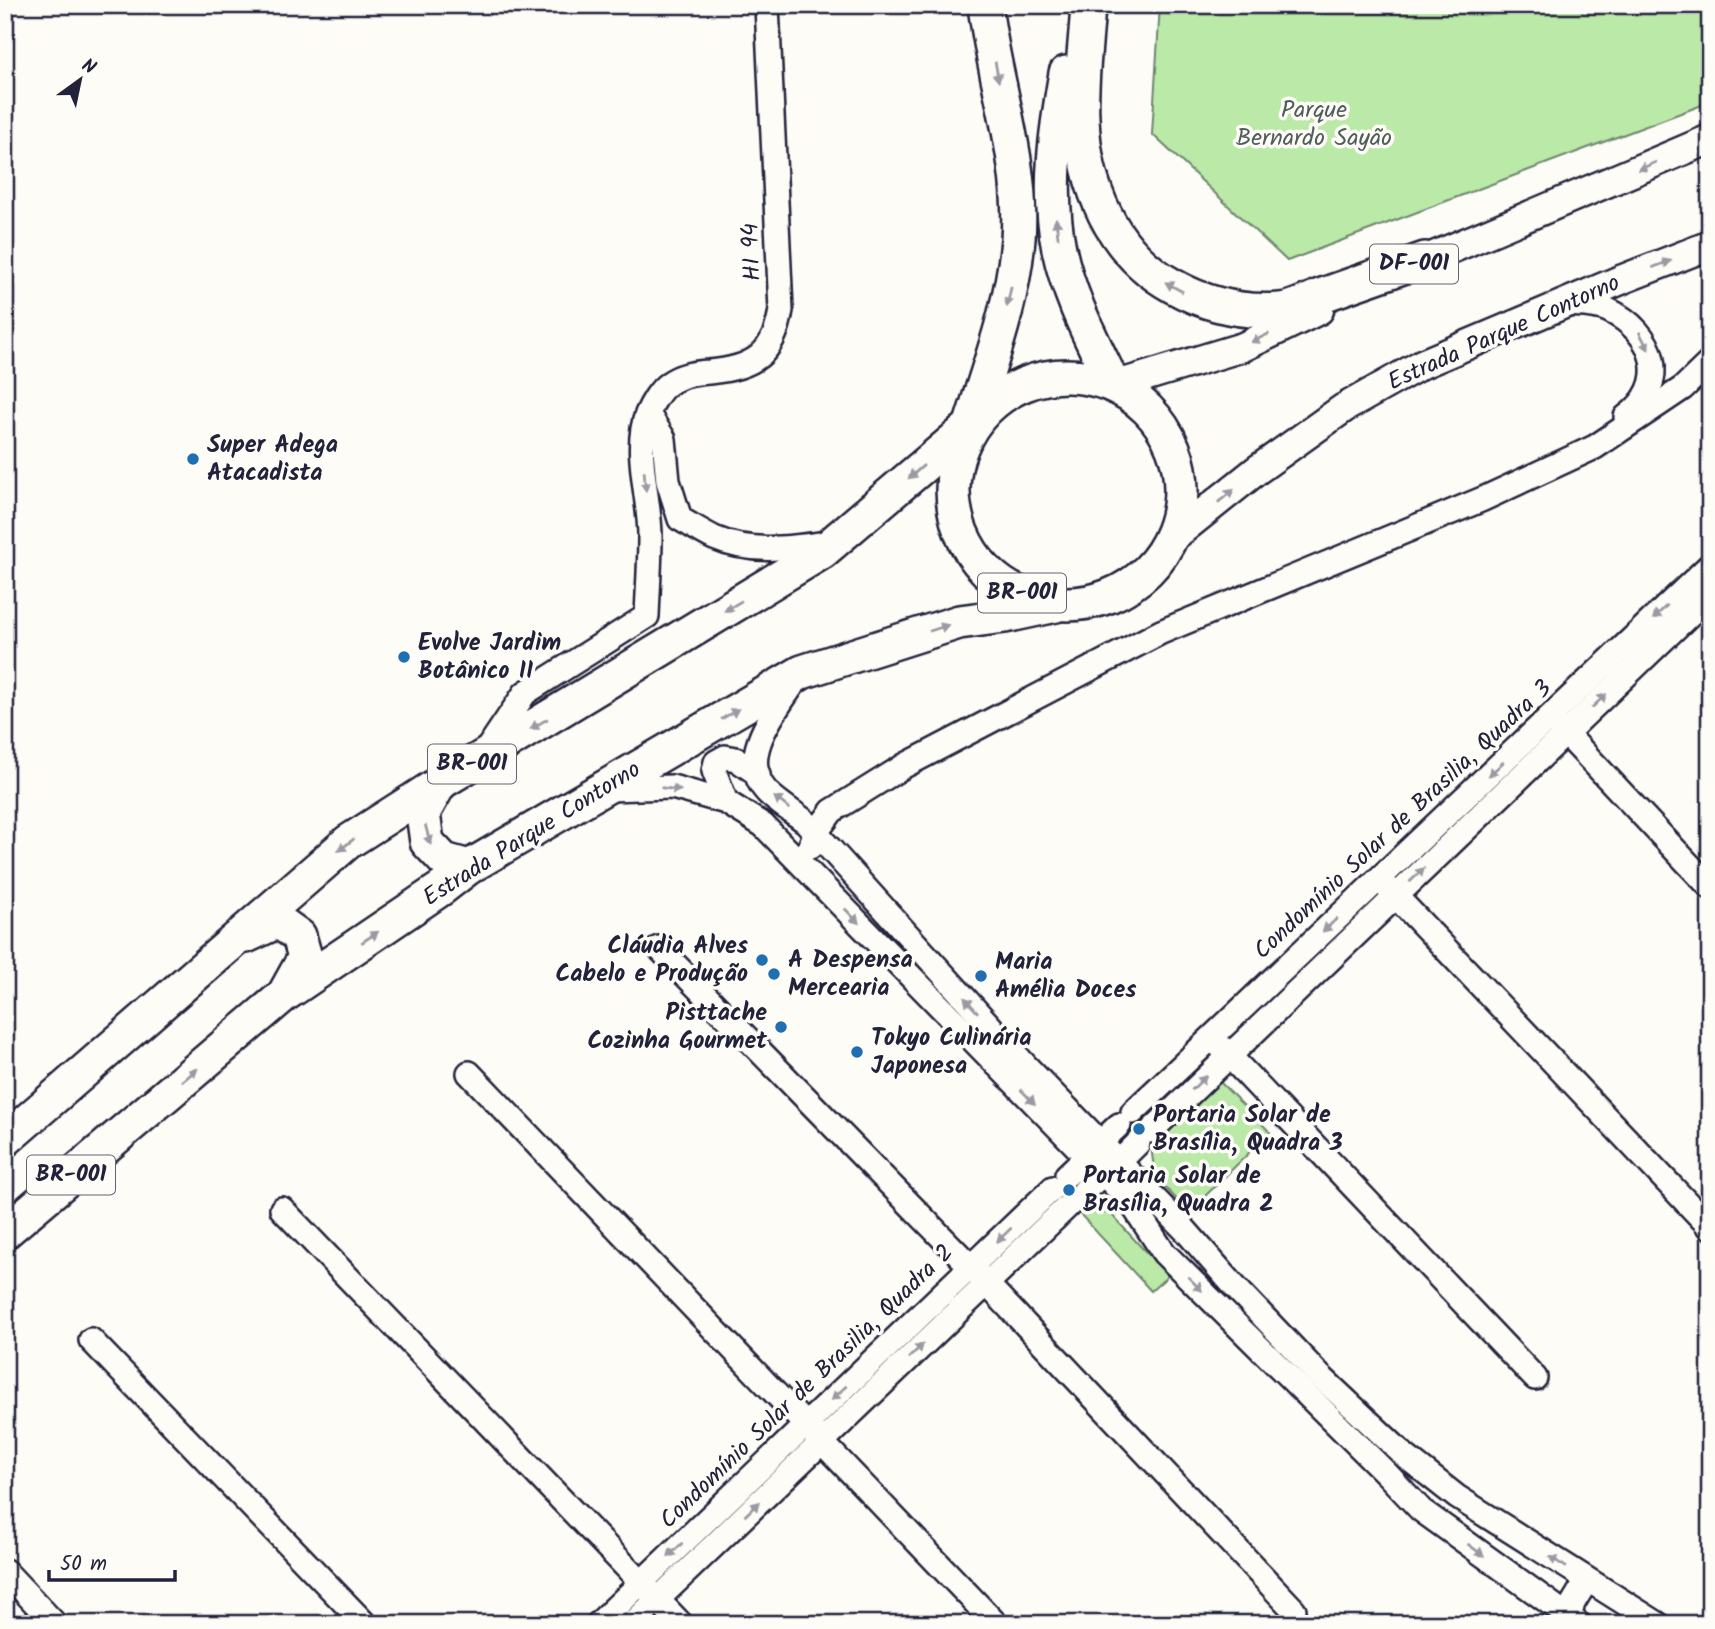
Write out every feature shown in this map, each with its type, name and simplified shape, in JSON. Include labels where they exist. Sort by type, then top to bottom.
[{"type":"highway","name":"BR-001","points":[[5,1140],[348,842],[836,541],[970,425],[1011,387],[1062,374],[1115,384],[1153,412],[1176,451],[1183,495],[1172,538],[1154,567],[1127,589],[1093,603],[1056,605],[1001,585],[962,541],[950,483],[970,425],[1010,298],[1018,237],[1015,173],[985,5]]},
{"type":"highway","name":"BR-001","points":[[1076,5],[1055,138],[1053,194],[1059,249],[1080,317],[1115,384]]},
{"type":"highway","points":[[1088,5],[1082,116],[1086,157],[1094,188],[1115,235],[1135,259],[1164,281],[1195,299],[1230,308],[1282,310],[1425,259]]},
{"type":"highway","name":"Estrada Parque Contorno","points":[[5,1232],[284,995],[469,867],[802,672],[959,622],[1056,605]]},
{"type":"highway","points":[[440,783],[423,813],[427,842],[444,860],[469,867]]},
{"type":"highway","points":[[233,943],[278,921],[299,936],[305,957],[284,995]]},
{"type":"main road","name":"DF-001","points":[[1115,384],[1243,347],[1425,259],[1710,139]]},
{"type":"main road","name":"Estrada Parque Contorno","points":[[1172,538],[1257,470],[1344,408],[1422,364],[1710,245]]},
{"type":"street","name":"HI 94","points":[[648,414],[666,385],[680,377],[725,371],[753,362],[768,349],[778,330],[781,310],[767,5]]},
{"type":"street","points":[[1560,463],[1632,412],[1646,395],[1653,380],[1653,363],[1647,343],[1635,326],[1607,309],[1565,303]]},
{"type":"street","points":[[795,858],[812,846],[815,834],[832,811],[904,766],[1161,632],[1471,504],[1595,447],[1683,388],[1710,362]]},
{"type":"street","points":[[648,414],[664,439],[668,481],[680,519],[716,539],[743,547],[791,548],[836,541]]},
{"type":"street","points":[[481,759],[524,693],[647,616],[650,535],[641,438],[648,414]]},
{"type":"street","name":"Condomínio Solar de Brasilia, Quadra 3","points":[[1062,1195],[1111,1168],[1395,896],[1710,565]]},
{"type":"street","name":"Condomínio Solar de Brasilia, Quadra 3","points":[[1062,1195],[1093,1150],[1379,879],[1710,595]]},
{"type":"street","points":[[802,672],[761,736],[756,759],[758,774],[766,790],[806,822],[1026,1066],[1093,1150]]},
{"type":"street","points":[[1557,725],[1710,887]]},
{"type":"street","points":[[726,802],[714,771],[716,762],[726,757],[736,759],[758,774]]},
{"type":"street","points":[[603,789],[672,787],[726,802],[764,825],[1111,1168],[1186,1231],[1319,1375],[1405,1456],[1457,1497],[1658,1624]]},
{"type":"street","points":[[1379,879],[1710,1227]]},
{"type":"street","points":[[659,948],[979,1275],[1294,1610]]},
{"type":"street","points":[[1211,1038],[1535,1378]]},
{"type":"street","points":[[469,1073],[996,1624]]},
{"type":"street","points":[[1133,1112],[1151,1131]]},
{"type":"street","points":[[1111,1168],[1164,1253],[1378,1464],[1421,1510],[1574,1621]]},
{"type":"street","name":"Condomínio Solar de Brasilia, Quadra 2","points":[[632,1624],[814,1433],[1062,1195]]},
{"type":"street","points":[[282,1209],[681,1624]]},
{"type":"street","points":[[1164,1253],[1181,1243],[1186,1231]]},
{"type":"street","points":[[91,1340],[365,1624]]},
{"type":"street","name":"Condomínio Solar de Brasilia, Quadra 2","points":[[598,1624],[641,1582],[814,1433]]},
{"type":"street","points":[[5,1571],[55,1624]]},
{"type":"street","points":[[1574,1621],[1573,1603],[1587,1580]]},
{"type":"green space","name":"Parque Bernardo Sayão","points":[[1160,5],[1710,5],[1710,102],[1287,261],[1152,134]]},
{"type":"green space","points":[[1218,1080],[1270,1132],[1189,1212],[1155,1177],[1151,1146]]},
{"type":"green space","points":[[1079,1213],[1110,1213],[1168,1276],[1151,1291]]},
{"type":"place","name":"Super Adega Atacadista","points":[[193,459]]},
{"type":"place","name":"Evolve Jardim Botânico II","points":[[404,657]]},
{"type":"place","name":"Cláudia Alves Cabelo e Produção","points":[[762,960]]},
{"type":"place","name":"A Despensa Mercearia","points":[[774,974]]},
{"type":"place","name":"Maria Amélia Doces","points":[[981,976]]},
{"type":"place","name":"Pisttache Cozinha Gourmet","points":[[781,1027]]},
{"type":"place","name":"Tokyo Culinária Japonesa","points":[[857,1052]]},
{"type":"place","name":"Portaria Solar de Brasília, Quadra 3","points":[[1139,1129]]},
{"type":"place","name":"Portaria Solar de Brasília, Quadra 2","points":[[1069,1190]]}]
